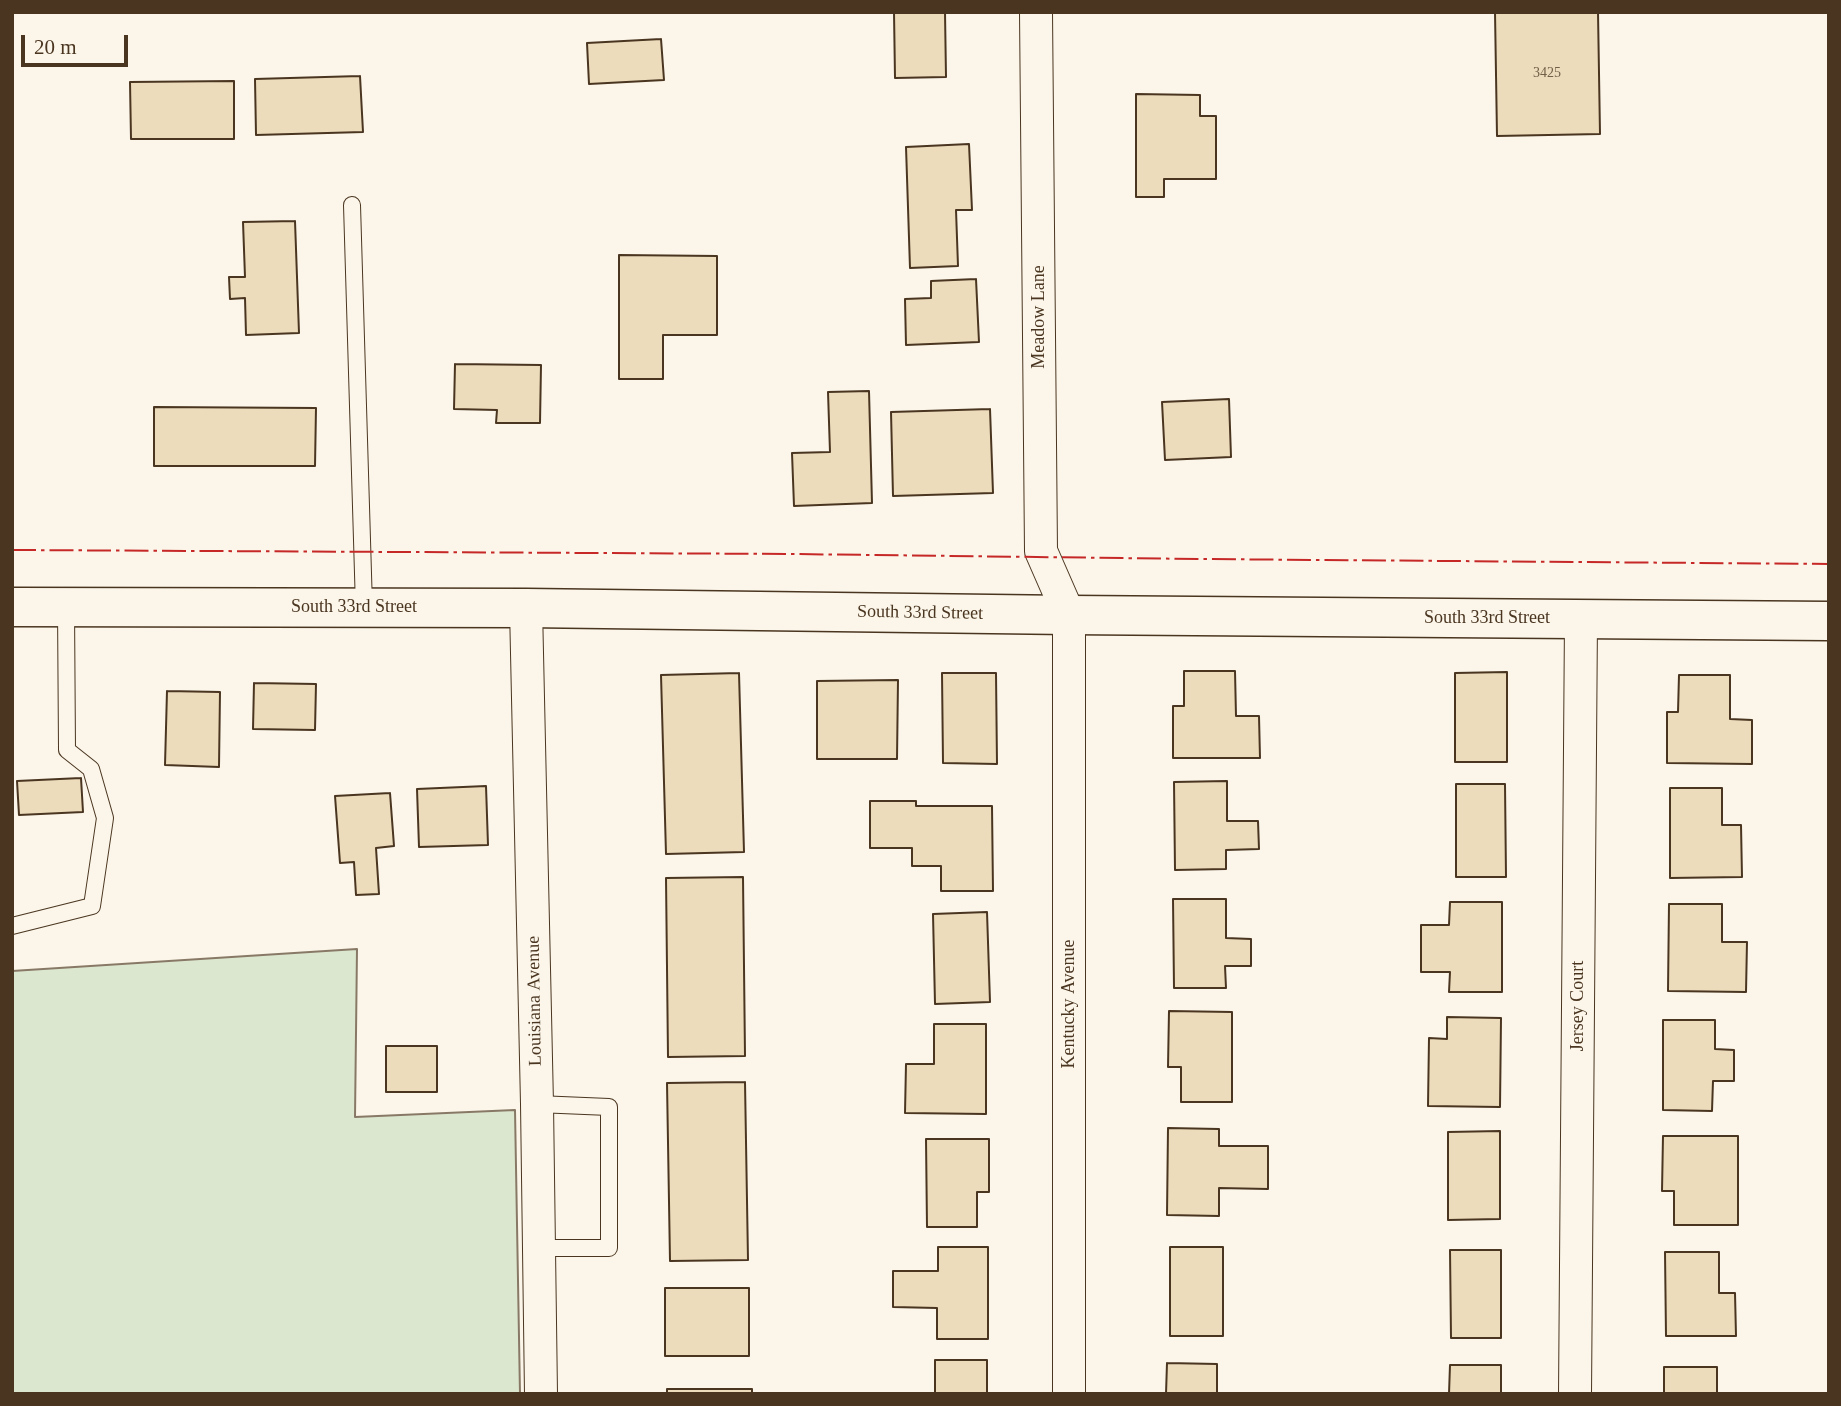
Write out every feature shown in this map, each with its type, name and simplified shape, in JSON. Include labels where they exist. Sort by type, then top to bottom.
[{"type":"street","name":"Meadow Lane","points":[[1036,12],[1041,551],[1069,615]]},
{"type":"street","name":"South 33rd Street","points":[[12,607],[526,608],[1829,621]]},
{"type":"street","name":"Louisiana Avenue","points":[[526,608],[541,1394]]},
{"type":"street","name":"Kentucky Avenue","points":[[1069,615],[1069,1394]]},
{"type":"street","name":"Jersey Court","points":[[1575,1394],[1581,619]]},
{"type":"lane","points":[[352,205],[364,607]]},
{"type":"lane","points":[[12,926],[92,906],[105,818],[91,769],[67,750],[66,607]]},
{"type":"lane","points":[[537,1104],[609,1107],[609,1248],[538,1248]]},
{"type":"green space","points":[[357,949],[355,1117],[515,1110],[520,1394],[12,1394],[12,971]]},
{"type":"building","points":[[894,12],[945,12],[946,77],[895,78]]},
{"type":"building","points":[[1495,12],[1598,12],[1600,134],[1497,136]]},
{"type":"building","points":[[661,39],[664,80],[589,84],[587,43]]},
{"type":"building","points":[[360,76],[363,132],[256,135],[255,79]]},
{"type":"building","points":[[234,81],[234,139],[131,139],[130,82]]},
{"type":"building","points":[[1136,94],[1200,95],[1200,116],[1216,116],[1216,179],[1164,179],[1164,197],[1136,197]]},
{"type":"building","points":[[969,144],[972,210],[956,210],[958,266],[910,268],[906,147]]},
{"type":"building","points":[[295,221],[299,333],[246,335],[245,298],[230,299],[229,277],[245,277],[243,222]]},
{"type":"building","points":[[619,255],[717,256],[717,335],[663,335],[663,379],[619,379]]},
{"type":"building","points":[[976,279],[979,342],[906,345],[905,299],[931,298],[931,281]]},
{"type":"building","points":[[455,364],[541,365],[540,423],[496,423],[497,410],[454,409]]},
{"type":"building","points":[[869,391],[872,503],[794,506],[792,453],[830,452],[828,392]]},
{"type":"building","points":[[1229,399],[1231,457],[1165,460],[1162,402]]},
{"type":"building","points":[[154,407],[316,408],[315,466],[154,466]]},
{"type":"building","points":[[990,409],[993,493],[893,496],[891,412]]},
{"type":"building","points":[[1184,671],[1235,671],[1236,716],[1259,716],[1260,758],[1173,758],[1173,706],[1184,706]]},
{"type":"building","points":[[1507,672],[1507,762],[1455,762],[1455,673]]},
{"type":"building","points":[[739,673],[744,852],[666,854],[661,675]]},
{"type":"building","points":[[942,673],[996,673],[997,764],[943,763]]},
{"type":"building","points":[[1679,675],[1730,675],[1730,719],[1752,720],[1752,764],[1667,763],[1667,712],[1678,712]]},
{"type":"building","points":[[898,680],[897,759],[817,759],[817,681]]},
{"type":"building","points":[[254,683],[316,684],[315,730],[253,729]]},
{"type":"building","points":[[167,691],[220,692],[219,767],[165,765]]},
{"type":"building","points":[[81,778],[83,812],[19,815],[17,781]]},
{"type":"building","points":[[1227,781],[1227,821],[1258,821],[1259,849],[1226,850],[1226,869],[1175,870],[1174,782]]},
{"type":"building","points":[[1456,784],[1505,784],[1506,877],[1456,877]]},
{"type":"building","points":[[486,786],[488,845],[419,847],[417,789]]},
{"type":"building","points":[[1670,788],[1722,788],[1722,825],[1741,825],[1742,877],[1670,878]]},
{"type":"building","points":[[390,793],[394,846],[376,848],[379,894],[356,895],[354,862],[340,863],[335,796]]},
{"type":"building","points":[[870,801],[916,801],[916,806],[992,806],[993,891],[941,891],[941,866],[912,866],[912,848],[870,848]]},
{"type":"building","points":[[743,877],[745,1056],[668,1057],[666,878]]},
{"type":"building","points":[[1173,899],[1226,899],[1226,938],[1251,939],[1251,966],[1225,966],[1226,988],[1174,988]]},
{"type":"building","points":[[1450,902],[1502,902],[1502,992],[1449,992],[1450,972],[1421,972],[1421,925],[1449,925]]},
{"type":"building","points":[[1669,904],[1722,904],[1722,942],[1747,942],[1746,992],[1668,991]]},
{"type":"building","points":[[987,912],[990,1002],[935,1004],[933,914]]},
{"type":"building","points":[[1169,1011],[1232,1012],[1232,1102],[1181,1102],[1181,1067],[1168,1067]]},
{"type":"building","points":[[1447,1017],[1501,1018],[1500,1107],[1428,1106],[1429,1038],[1447,1039]]},
{"type":"building","points":[[1663,1020],[1715,1020],[1715,1049],[1734,1050],[1734,1081],[1713,1081],[1712,1111],[1663,1110]]},
{"type":"building","points":[[934,1024],[986,1024],[986,1114],[905,1113],[906,1064],[934,1064]]},
{"type":"building","points":[[386,1046],[437,1046],[437,1092],[386,1092]]},
{"type":"building","points":[[745,1082],[748,1260],[670,1261],[667,1083]]},
{"type":"building","points":[[1168,1128],[1219,1129],[1219,1146],[1268,1146],[1268,1189],[1219,1188],[1219,1216],[1167,1215]]},
{"type":"building","points":[[1500,1131],[1500,1219],[1448,1220],[1448,1132]]},
{"type":"building","points":[[1663,1136],[1738,1136],[1738,1225],[1674,1225],[1674,1191],[1662,1191]]},
{"type":"building","points":[[926,1139],[989,1139],[989,1192],[977,1192],[977,1227],[927,1227]]},
{"type":"building","points":[[938,1247],[988,1247],[988,1339],[937,1339],[937,1308],[893,1307],[893,1271],[938,1271]]},
{"type":"building","points":[[1170,1247],[1223,1247],[1223,1336],[1170,1336]]},
{"type":"building","points":[[1450,1250],[1501,1250],[1501,1338],[1451,1338]]},
{"type":"building","points":[[1665,1252],[1719,1252],[1719,1293],[1735,1293],[1736,1336],[1666,1336]]},
{"type":"building","points":[[665,1288],[749,1288],[749,1356],[665,1356]]},
{"type":"building","points":[[935,1360],[987,1360],[987,1394],[935,1394]]},
{"type":"building","points":[[1167,1363],[1217,1364],[1217,1394],[1166,1394]]},
{"type":"building","points":[[1450,1365],[1501,1365],[1501,1394],[1449,1394]]},
{"type":"building","points":[[1664,1367],[1717,1367],[1717,1394],[1664,1394]]},
{"type":"building","points":[[667,1389],[752,1389],[752,1394],[667,1394]]},
{"type":"power","points":[[12,550],[1829,564]]}]
